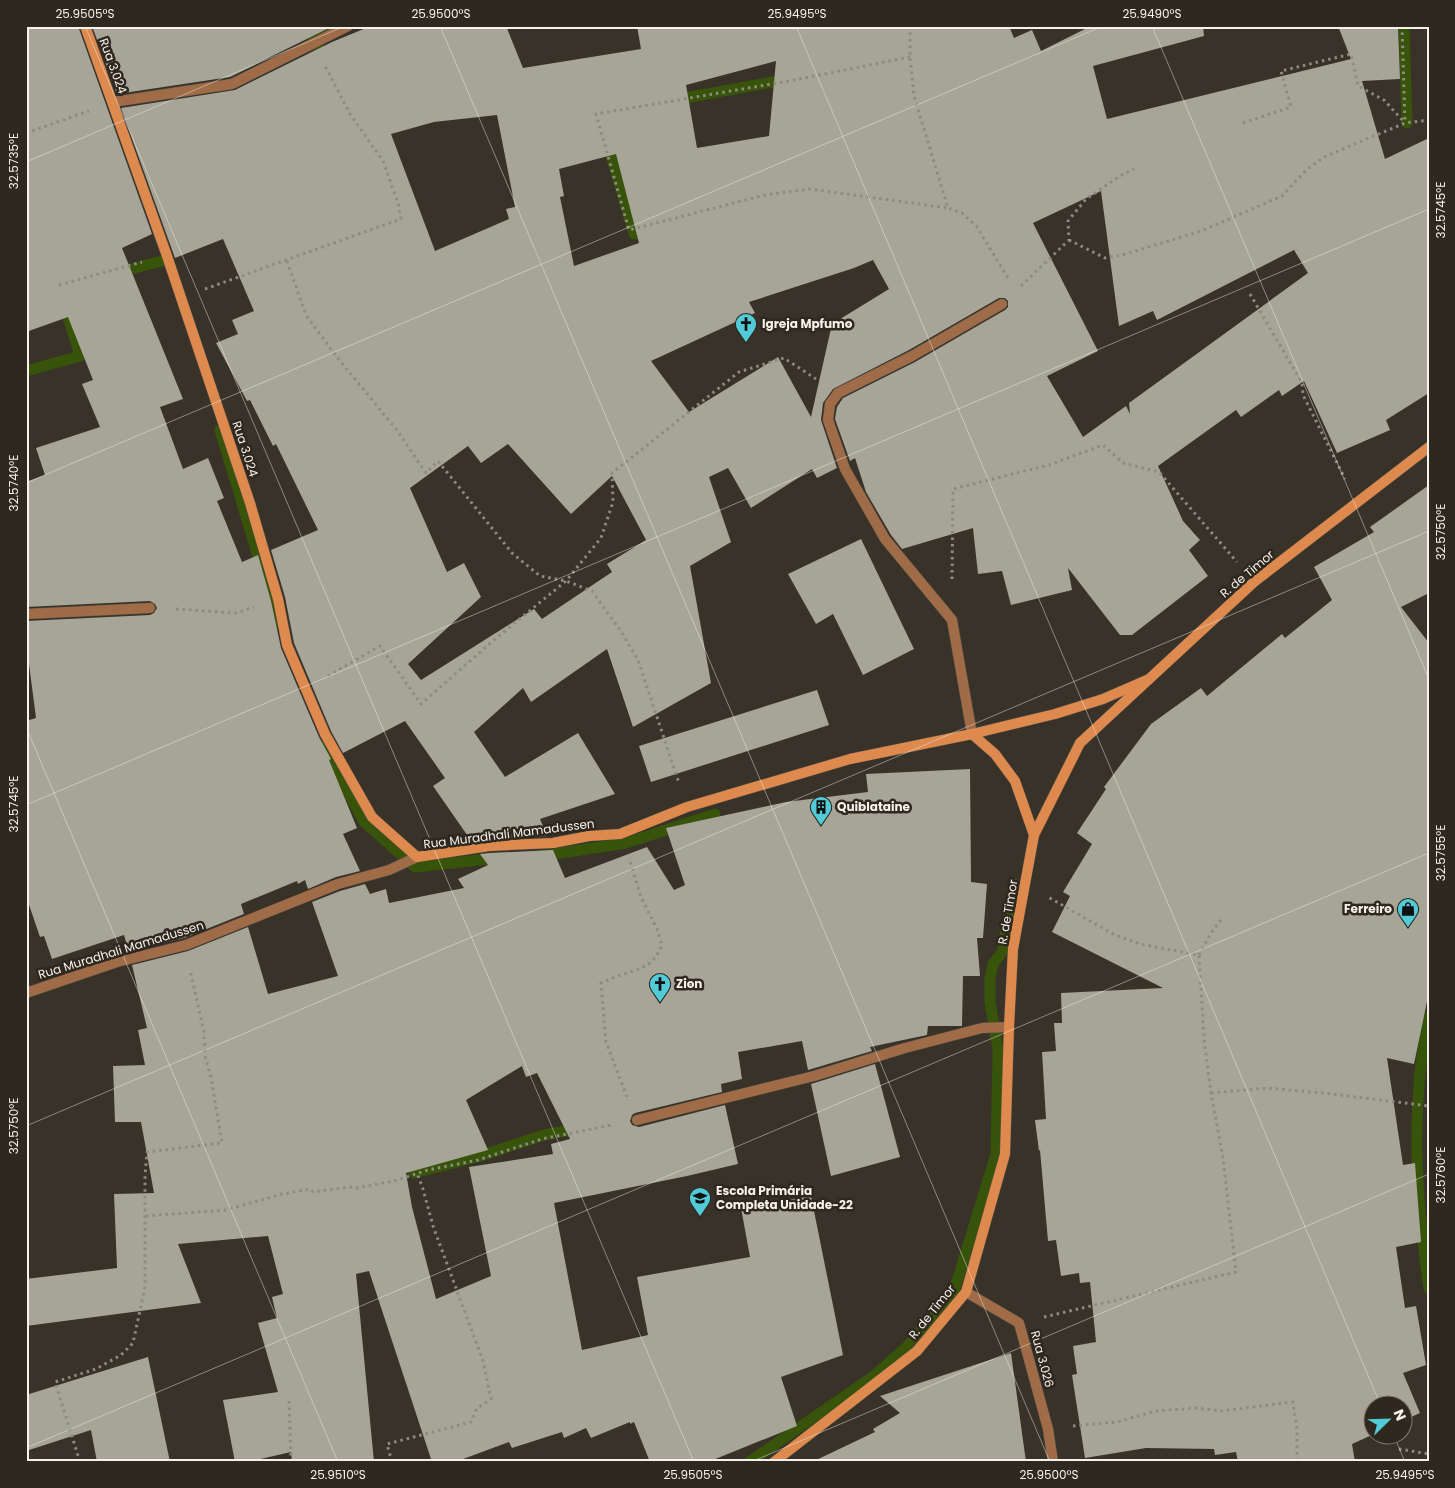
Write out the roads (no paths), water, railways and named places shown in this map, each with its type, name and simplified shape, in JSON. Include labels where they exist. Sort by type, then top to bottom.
[{"type":"street","name":"Rua 3.024","points":[[85,26],[167,256],[250,503],[278,599],[287,645],[325,734],[372,817],[417,857]]},
{"type":"street","points":[[113,102],[232,84],[348,26]]},
{"type":"street","points":[[1002,304],[912,356],[838,393],[830,404],[828,420],[845,469],[885,539],[952,620],[972,734],[995,754],[1015,780],[1034,836]]},
{"type":"street","name":"R. de Timor","points":[[774,1462],[917,1351],[966,1292],[1005,1154],[1013,949],[1034,836],[1080,743],[1254,582],[1429,447]]},
{"type":"street","points":[[26,614],[150,608]]},
{"type":"street","name":"Rua Muradhali Mamadussen","points":[[26,993],[117,962],[186,945],[338,884],[389,870],[417,857],[489,846],[553,843],[589,836],[620,834],[687,807],[850,759],[972,734],[1055,714],[1104,699],[1149,679]]},
{"type":"street","points":[[637,1120],[814,1076],[906,1048],[982,1028],[1009,1027]]},
{"type":"street","name":"Rua 3.026","points":[[966,1292],[1019,1323],[1048,1429],[1052,1462]]},
{"type":"waterway","points":[[326,62],[312,36],[334,26]]},
{"type":"waterway","points":[[1404,26],[1407,123]]},
{"type":"waterway","points":[[690,97],[789,79]]},
{"type":"waterway","points":[[607,141],[634,234],[651,233]]},
{"type":"waterway","points":[[115,273],[166,260]]},
{"type":"waterway","points":[[26,371],[80,356],[64,303]]},
{"type":"waterway","points":[[220,430],[272,603],[275,624]]},
{"type":"waterway","points":[[324,747],[364,822],[415,867],[498,858]]},
{"type":"waterway","points":[[541,856],[626,843],[715,814]]},
{"type":"waterway","points":[[749,1462],[874,1376],[907,1347],[955,1288],[996,1154],[998,1050],[990,1002],[990,978],[993,964],[1002,952],[1014,884]]},
{"type":"waterway","points":[[1429,1016],[1423,1050],[1417,1118],[1418,1186],[1429,1288]]},
{"type":"waterway","points":[[414,1173],[477,1157],[544,1135],[581,1128]]},
{"type":"place","name":"Igreja Mpfumo","points":[[746,343]]},
{"type":"place","name":"Quiblataine","points":[[821,826]]},
{"type":"place","name":"Ferreiro","points":[[1408,928]]},
{"type":"place","name":"Zion","points":[[660,1003]]},
{"type":"place","name":"Escola Primária Completa Unidade-22","points":[[700,1217]]}]
